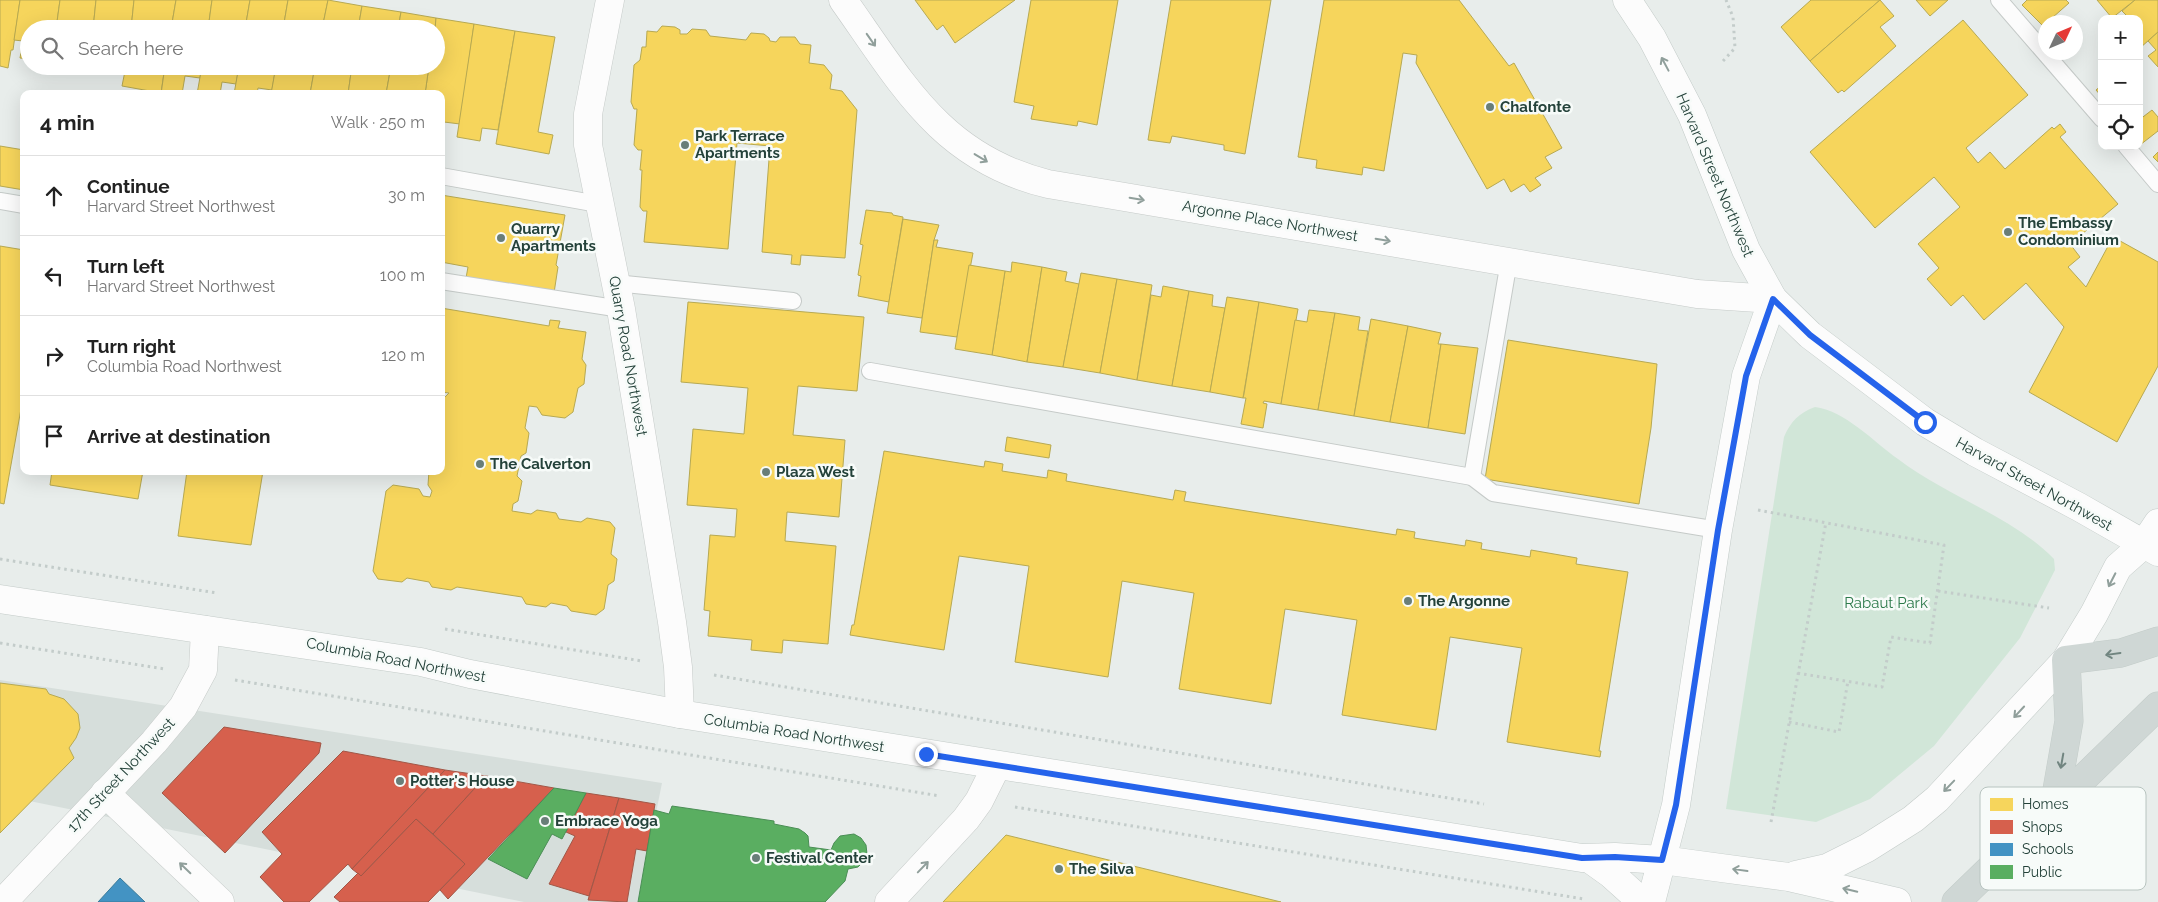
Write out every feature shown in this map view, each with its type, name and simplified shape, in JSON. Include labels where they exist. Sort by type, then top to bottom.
[{"type":"main road","points":[[2057,787],[2069,721],[2066,660],[2121,653],[2158,641]]},
{"type":"main road","points":[[2075,787],[2158,706]]},
{"type":"main road","points":[[1956,902],[1980,879]]},
{"type":"street","name":"Quarry Road Northwest","points":[[610,0],[588,114],[587,130],[590,161],[621,309],[676,645],[680,714]]},
{"type":"street","name":"Argonne Place Northwest","points":[[843,0],[923,111],[959,144],[986,162],[1016,175],[1048,184],[1697,294],[1773,299]]},
{"type":"street","name":"Harvard Street Northwest","points":[[1627,0],[1652,38],[1692,115],[1746,250],[1773,299],[1810,335],[1925,422],[1975,452],[2079,507],[2153,540]]},
{"type":"street","points":[[1651,902],[1676,805],[1718,530],[1746,376],[1773,299]]},
{"type":"street","points":[[1789,877],[1827,868],[1890,835],[1937,799],[2066,660],[2094,614],[2118,567],[2153,540]]},
{"type":"street","name":"Columbia Road Northwest","points":[[0,598],[421,662],[470,674],[680,714],[997,766],[1590,859],[1615,857],[1662,860],[1789,877],[1897,902]]},
{"type":"street","name":"17th Street Northwest","points":[[3,902],[169,725],[183,707],[202,670],[205,630]]},
{"type":"street","points":[[889,902],[966,819],[979,801],[997,766]]},
{"type":"street","points":[[105,793],[220,902]]},
{"type":"street","name":"Columbia Road Northwest","points":[[1590,859],[1611,874],[1642,902]]},
{"type":"lane","points":[[1999,0],[2098,114]]},
{"type":"lane","points":[[2129,150],[2158,184]]},
{"type":"lane","points":[[445,177],[598,204]]},
{"type":"lane","points":[[0,201],[20,204]]},
{"type":"lane","points":[[1472,477],[1510,261]]},
{"type":"lane","points":[[445,282],[621,309]]},
{"type":"lane","points":[[615,283],[793,301]]},
{"type":"lane","points":[[870,372],[1472,477],[1493,493],[1522,491],[1718,530]]},
{"type":"path","points":[[1723,61],[1735,48],[1733,17],[1726,0]]},
{"type":"path","points":[[1723,503],[1944,545],[1930,643],[1891,637],[1882,687],[1797,673]]},
{"type":"path","points":[[1771,822],[1826,522]]},
{"type":"path","points":[[1938,591],[2049,608]]},
{"type":"path","points":[[0,643],[114,661]]},
{"type":"path","points":[[717,676],[1490,805]]},
{"type":"path","points":[[1789,722],[1839,732],[1848,681]]},
{"type":"path","points":[[253,683],[920,793]]},
{"type":"path","points":[[1015,807],[1583,899]]},
{"type":"shaded area","points":[[0,680],[662,783],[638,902],[524,902],[0,795]]},
{"type":"green space","name":"Rabaut Park","points":[[1815,407],[1826,409],[1848,420],[1917,472],[2019,530],[2054,559],[2055,570],[2020,638],[1934,746],[1870,799],[1816,822],[1726,809],[1784,437],[1796,418]]},
{"type":"building: Homes","points":[[0,0],[20,0],[13,50],[11,50],[8,68],[0,66]]},
{"type":"building: Homes","points":[[20,0],[60,0],[57,20],[20,20],[20,41],[14,40]]},
{"type":"building: Homes","points":[[60,0],[96,0],[94,20],[57,20]]},
{"type":"building: Homes","points":[[96,0],[134,0],[132,20],[94,20]]},
{"type":"building: Homes","points":[[134,0],[176,0],[173,20],[132,20]]},
{"type":"building: Homes","points":[[176,0],[212,0],[209,20],[173,20]]},
{"type":"building: Homes","points":[[212,0],[250,0],[247,20],[209,20]]},
{"type":"building: Homes","points":[[250,0],[288,0],[285,20],[247,20]]},
{"type":"building: Homes","points":[[288,0],[328,0],[324,20],[285,20]]},
{"type":"building: Homes","points":[[328,0],[362,6],[360,20],[324,20]]},
{"type":"building: Homes","points":[[915,0],[1015,0],[955,43],[943,25],[937,30]]},
{"type":"building: Homes","points":[[1031,0],[1118,0],[1097,125],[1078,121],[1077,126],[1031,119],[1034,106],[1014,102]]},
{"type":"building: Homes","points":[[1171,0],[1271,0],[1245,154],[1224,150],[1224,145],[1172,136],[1170,143],[1148,140]]},
{"type":"building: Homes","name":"Chalfonte","points":[[1324,0],[1459,0],[1509,66],[1514,63],[1562,148],[1545,157],[1552,168],[1535,178],[1541,185],[1530,192],[1524,184],[1511,192],[1504,179],[1487,189],[1416,63],[1417,55],[1403,53],[1384,171],[1363,167],[1362,175],[1316,168],[1317,160],[1298,157]]},
{"type":"building: Homes","points":[[1811,0],[1880,0],[1810,61],[1781,27]]},
{"type":"building: Homes","points":[[1880,0],[1894,16],[1880,27],[1896,46],[1844,92],[1842,90],[1838,93],[1810,61]]},
{"type":"building: Homes","points":[[1916,0],[1948,0],[1930,16]]},
{"type":"building: Homes","points":[[2027,0],[2066,0],[2069,3],[2055,15],[2038,15],[2038,21],[2022,5]]},
{"type":"building: Homes","points":[[2097,0],[2135,0],[2116,15],[2110,15]]},
{"type":"building: Homes","points":[[2135,0],[2158,0],[2158,32],[2143,45],[2143,15],[2126,15],[2122,11]]},
{"type":"building: Homes","points":[[362,6],[401,12],[400,20],[360,20]]},
{"type":"building: Homes","points":[[401,12],[436,18],[436,20],[400,20]]},
{"type":"building: Homes","points":[[436,18],[474,24],[460,124],[445,122],[445,90],[426,90],[428,75],[445,75],[445,20],[436,20]]},
{"type":"building: Homes","name":"The Embassy Condominium","points":[[1963,20],[2028,95],[1966,148],[1978,163],[1990,152],[2005,169],[2052,127],[2054,129],[2060,124],[2066,132],[2060,137],[2118,204],[2070,244],[2080,257],[2068,267],[2086,287],[2113,237],[2158,262],[2158,366],[2117,442],[2029,392],[2064,327],[2026,283],[1984,320],[1963,295],[1951,306],[1927,279],[1939,268],[1918,244],[1960,207],[1934,177],[1875,228],[1810,152]]},
{"type":"building: Homes","points":[[474,24],[515,31],[498,130],[482,128],[480,141],[457,137]]},
{"type":"building: Homes","name":"Park Terrace Apartments","points":[[662,26],[675,27],[680,30],[680,34],[687,34],[692,29],[706,30],[710,36],[746,40],[751,33],[764,34],[770,41],[776,42],[780,37],[795,37],[800,44],[811,45],[809,63],[824,65],[832,75],[830,89],[842,91],[857,110],[845,258],[801,255],[800,265],[791,264],[792,255],[762,252],[770,146],[737,143],[728,249],[644,242],[647,211],[643,211],[640,207],[642,150],[638,150],[634,145],[637,109],[634,109],[631,102],[634,65],[640,60],[642,47],[646,47],[647,31],[657,32]]},
{"type":"building: Homes","points":[[515,31],[555,37],[538,132],[553,135],[549,154],[496,144]]},
{"type":"building: Homes","points":[[2158,32],[2158,67],[2148,56],[2156,50],[2148,41]]},
{"type":"building: Homes","points":[[124,75],[164,75],[161,90],[144,90],[122,86]]},
{"type":"building: Homes","points":[[164,75],[200,75],[200,78],[185,76],[183,90],[162,90]]},
{"type":"building: Homes","points":[[200,75],[238,75],[236,84],[222,82],[221,90],[198,90]]},
{"type":"building: Homes","points":[[237,75],[274,75],[272,90],[258,88],[258,90],[235,90]]},
{"type":"building: Homes","points":[[274,75],[313,75],[311,90],[272,90]]},
{"type":"building: Homes","points":[[313,75],[351,75],[349,90],[311,90]]},
{"type":"building: Homes","points":[[351,75],[389,75],[387,90],[349,90]]},
{"type":"building: Homes","points":[[389,75],[428,75],[426,90],[387,90]]},
{"type":"building: Homes","points":[[2152,110],[2158,117],[2158,131],[2143,143],[2143,117]]},
{"type":"building: Homes","points":[[0,146],[20,149],[20,189],[0,186]]},
{"type":"building: Homes","points":[[2158,152],[2158,162],[2153,157]]},
{"type":"building: Homes","name":"Quarry Apartments","points":[[445,196],[565,215],[556,265],[558,267],[554,293],[466,278],[468,267],[445,263]]},
{"type":"building: Homes","points":[[866,210],[892,213],[893,215],[903,217],[889,302],[858,296],[861,276],[858,275],[863,245],[860,244]]},
{"type":"building: Homes","points":[[903,219],[939,225],[934,240],[922,318],[887,313]]},
{"type":"building: Homes","points":[[934,240],[938,240],[936,247],[973,253],[957,337],[920,332]]},
{"type":"building: Homes","points":[[0,246],[20,249],[20,414],[4,504],[0,503]]},
{"type":"building: Homes","points":[[1012,262],[1042,267],[1027,362],[992,355],[1005,271],[1011,272]]},
{"type":"building: Homes","points":[[969,265],[1005,271],[992,355],[955,349]]},
{"type":"building: Homes","points":[[1042,267],[1067,272],[1065,281],[1079,284],[1063,367],[1027,362]]},
{"type":"building: Homes","points":[[1081,273],[1117,279],[1100,373],[1063,367]]},
{"type":"building: Homes","points":[[1117,279],[1152,285],[1137,380],[1100,373]]},
{"type":"building: Homes","points":[[1163,286],[1189,291],[1172,386],[1137,380],[1151,295],[1161,297]]},
{"type":"building: Homes","points":[[1189,291],[1213,295],[1212,306],[1225,308],[1210,392],[1172,386]]},
{"type":"building: Homes","points":[[1227,297],[1259,302],[1243,398],[1210,392]]},
{"type":"building: Homes","name":"Plaza West","points":[[688,302],[864,317],[857,391],[798,386],[793,435],[845,440],[839,517],[787,512],[785,541],[836,546],[828,644],[783,640],[782,653],[751,650],[752,640],[708,636],[710,611],[704,610],[710,535],[735,537],[737,509],[687,505],[693,429],[744,434],[748,388],[681,382]]},
{"type":"building: Homes","points":[[1259,302],[1298,309],[1281,404],[1264,401],[1263,403],[1267,404],[1263,428],[1241,424],[1246,398],[1243,398]]},
{"type":"building: Homes","name":"The Calverton","points":[[445,309],[549,326],[550,320],[560,321],[558,328],[586,332],[582,359],[586,365],[584,384],[578,388],[573,412],[565,418],[542,415],[537,407],[529,406],[525,428],[529,433],[526,453],[521,456],[517,476],[522,481],[518,501],[513,504],[512,511],[531,514],[537,510],[556,513],[559,519],[581,522],[587,518],[610,522],[615,528],[611,554],[617,559],[614,581],[608,585],[604,609],[596,615],[571,611],[567,606],[551,603],[546,607],[526,604],[522,597],[457,587],[451,590],[432,587],[429,582],[407,578],[402,582],[378,579],[373,571],[386,491],[393,485],[419,489],[423,496],[430,497],[432,491],[428,485],[429,475],[445,475],[445,397],[449,393],[445,392]]},
{"type":"building: Homes","points":[[1309,310],[1335,313],[1318,410],[1281,404],[1295,320],[1307,322]]},
{"type":"building: Homes","points":[[1335,313],[1360,317],[1358,330],[1368,331],[1354,416],[1318,410]]},
{"type":"building: Homes","points":[[1371,319],[1408,326],[1390,422],[1354,416]]},
{"type":"building: Homes","points":[[1408,326],[1441,333],[1428,428],[1390,422]]},
{"type":"building: Homes","points":[[1508,340],[1657,364],[1651,428],[1639,504],[1485,479]]},
{"type":"building: Homes","points":[[1441,344],[1478,348],[1465,434],[1428,428]]},
{"type":"building: Homes","points":[[1007,437],[1051,445],[1049,458],[1005,451]]},
{"type":"building: Homes","name":"The Argonne","points":[[884,451],[984,467],[985,461],[1003,464],[1002,471],[1047,478],[1048,470],[1067,474],[1066,481],[1173,500],[1175,490],[1186,492],[1184,501],[1396,535],[1397,529],[1415,532],[1414,538],[1465,546],[1466,540],[1482,543],[1481,549],[1530,557],[1531,550],[1577,558],[1576,564],[1628,572],[1599,751],[1601,751],[1600,757],[1507,742],[1522,648],[1450,637],[1436,730],[1342,715],[1357,620],[1285,609],[1271,704],[1179,689],[1194,593],[1122,581],[1108,677],[1015,662],[1029,566],[959,556],[944,650],[850,635],[852,625],[854,625]]},
{"type":"building: Homes","points":[[51,475],[142,475],[138,499],[50,485]]},
{"type":"building: Homes","points":[[186,475],[262,475],[251,545],[178,536]]},
{"type":"building: Homes","points":[[0,683],[46,689],[49,694],[64,699],[78,714],[80,728],[69,748],[74,758],[0,833]]},
{"type":"building: Homes","name":"The Silva","points":[[1006,835],[1281,902],[943,902]]},
{"type":"building: Shops","points":[[224,727],[321,743],[319,753],[225,853],[162,793]]},
{"type":"building: Shops","points":[[343,751],[445,770],[352,869],[348,864],[309,902],[284,902],[260,877],[282,854],[262,832]]},
{"type":"building: Shops","points":[[445,770],[486,776],[433,834],[416,819],[361,876],[352,869]]},
{"type":"building: Shops","points":[[486,776],[554,788],[448,899],[440,890],[465,864],[433,834]]},
{"type":"building: Shops","points":[[586,793],[619,798],[589,896],[549,884],[575,836],[566,832]]},
{"type":"building: Shops","points":[[619,798],[655,804],[647,851],[636,849],[627,902],[588,900]]},
{"type":"building: Shops","points":[[416,819],[465,864],[428,902],[340,902],[334,897],[358,873],[361,876]]},
{"type":"building: Schools","points":[[120,878],[145,902],[98,902]]},
{"type":"building: Public","points":[[554,788],[586,793],[562,839],[552,834],[527,879],[488,859]]},
{"type":"building: Public","name":"Festival Center","points":[[672,806],[774,821],[774,824],[799,829],[805,833],[808,836],[809,847],[831,850],[840,836],[854,834],[861,838],[866,845],[867,854],[864,861],[858,867],[848,869],[845,881],[825,902],[638,902],[654,810],[669,814]]},
{"type":"place","name":"Chalfonte","points":[[1490,107]]},
{"type":"place","name":"Park Terrace Apartments","points":[[685,145]]},
{"type":"place","name":"The Embassy Condominium","points":[[2008,232]]},
{"type":"place","name":"Quarry Apartments","points":[[501,238]]},
{"type":"place","name":"The Calverton","points":[[480,464]]},
{"type":"place","name":"Plaza West","points":[[766,472]]},
{"type":"place","name":"The Argonne","points":[[1408,601]]},
{"type":"place","name":"Potter's House","points":[[400,781]]},
{"type":"place","name":"Embrace Yoga","points":[[545,821]]},
{"type":"place","name":"Festival Center","points":[[756,858]]},
{"type":"place","name":"The Silva","points":[[1059,869]]},
{"type":"route","points":[[926,754],[1582,858],[1615,857],[1662,860],[1676,805],[1718,530],[1739,411],[1746,376],[1773,299],[1810,335],[1925,422]]}]
